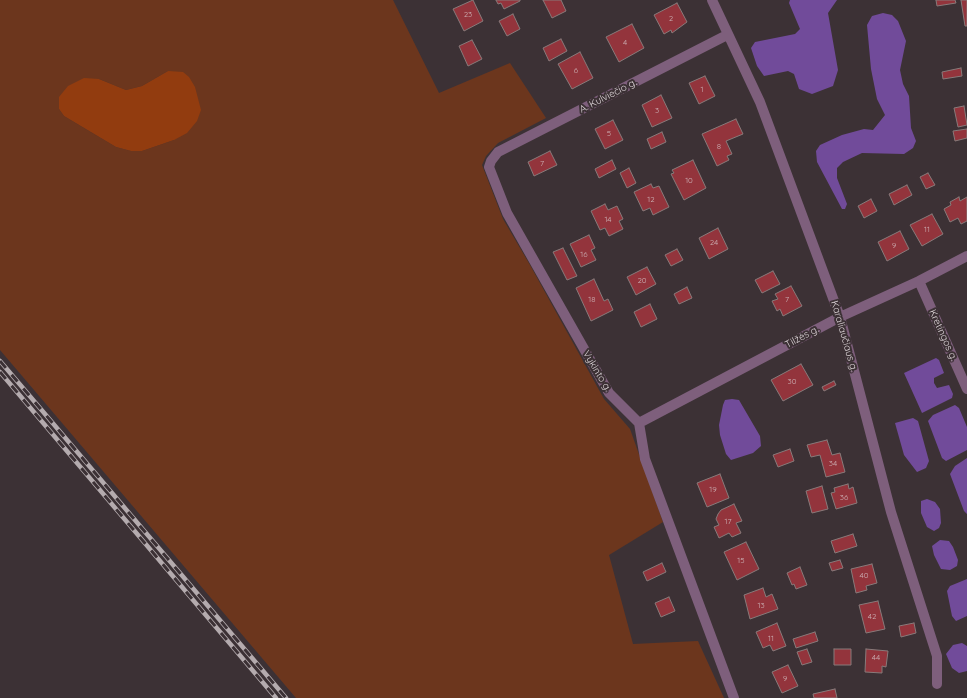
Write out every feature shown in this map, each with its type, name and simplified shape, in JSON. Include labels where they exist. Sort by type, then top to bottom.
[{"type":"street","name":"Karaliaučiaus g.","points":[[712,0],[727,35],[760,102],[840,317],[891,512],[937,656],[937,684]]},
{"type":"street","name":"A. Kulviečio g.","points":[[491,161],[498,152],[727,35]]},
{"type":"street","name":"Vykinto g.","points":[[491,161],[489,167],[510,220],[609,393],[639,423]]},
{"type":"street","name":"Tilžės g.","points":[[639,423],[840,317],[919,281],[967,256]]},
{"type":"street","name":"Kretingos g.","points":[[919,281],[967,389]]},
{"type":"street","points":[[639,423],[645,459],[734,698]]},
{"type":"shaded area","points":[[0,0],[393,0],[439,93],[510,63],[546,118],[498,143],[486,156],[482,165],[503,219],[604,399],[630,429],[663,522],[609,555],[633,644],[698,641],[724,698],[296,698],[0,350]],"holes":[[[168,71],[174,140],[142,151],[131,151],[116,147],[64,116],[59,109],[99,79],[126,90],[142,86]]]},
{"type":"shaded area","points":[[790,0],[837,0],[828,13],[838,70],[833,86],[812,94],[799,89],[794,74],[788,71],[764,76],[757,66],[751,48],[755,42],[795,34],[800,29],[789,3]]},
{"type":"shaded area","points":[[883,13],[892,15],[898,21],[906,41],[900,70],[903,84],[909,96],[911,128],[916,141],[913,148],[904,154],[862,153],[843,162],[837,168],[837,178],[847,204],[845,209],[842,209],[817,162],[816,151],[820,145],[842,135],[864,129],[873,130],[885,115],[877,99],[871,69],[867,25],[872,16]]},
{"type":"shaded area","points":[[168,71],[183,72],[189,77],[195,87],[201,110],[197,121],[187,133],[174,140],[142,151],[131,151],[116,147],[64,116],[59,109],[59,97],[68,86],[84,78],[99,79],[126,90],[142,86]]},
{"type":"shaded area","points":[[936,358],[939,360],[944,373],[934,378],[934,383],[937,388],[949,385],[953,394],[952,398],[922,413],[904,373]]},
{"type":"shaded area","points":[[725,400],[739,400],[760,436],[761,446],[753,453],[731,460],[726,454],[720,435],[719,425]]},
{"type":"shaded area","points":[[955,405],[959,408],[967,427],[967,450],[946,461],[942,458],[928,421],[933,415]]},
{"type":"shaded area","points":[[913,418],[918,421],[929,461],[926,468],[917,472],[904,455],[895,423]]},
{"type":"shaded area","points":[[967,458],[967,514],[964,511],[950,474],[955,466]]},
{"type":"shaded area","points":[[927,499],[935,502],[940,509],[941,523],[939,528],[934,531],[927,527],[921,513],[921,501]]},
{"type":"shaded area","points":[[940,540],[949,541],[958,560],[957,566],[950,570],[941,569],[934,555],[932,546]]},
{"type":"shaded area","points":[[967,579],[967,616],[956,621],[952,616],[947,591],[950,586]]},
{"type":"shaded area","points":[[962,643],[967,646],[967,671],[959,673],[952,668],[946,654],[953,645]]},
{"type":"building","points":[[473,0],[483,21],[464,31],[453,9]]},
{"type":"building","points":[[496,0],[520,1],[504,9],[501,3],[498,4]]},
{"type":"building","points":[[543,0],[561,0],[566,11],[552,18]]},
{"type":"building","points":[[936,0],[955,0],[956,3],[937,6]]},
{"type":"building","points":[[961,0],[967,0],[967,26],[965,26]]},
{"type":"building","points":[[677,3],[687,22],[672,33],[671,30],[664,34],[654,15]]},
{"type":"building","points":[[513,14],[520,29],[507,36],[499,21]]},
{"type":"building","points":[[632,24],[644,48],[619,62],[606,37]]},
{"type":"building","points":[[561,39],[567,51],[549,61],[543,48]]},
{"type":"building","points":[[472,40],[482,59],[468,66],[459,46]]},
{"type":"building","points":[[580,52],[593,78],[572,89],[558,64]]},
{"type":"building","points":[[961,68],[962,76],[943,79],[942,72]]},
{"type":"building","points":[[705,76],[715,96],[699,104],[689,83]]},
{"type":"building","points":[[661,95],[672,118],[652,127],[642,105]]},
{"type":"building","points":[[964,106],[967,125],[958,127],[954,108]]},
{"type":"building","points":[[736,119],[743,134],[726,141],[732,154],[727,156],[729,160],[717,166],[702,134]]},
{"type":"building","points":[[613,120],[623,140],[605,149],[595,129]]},
{"type":"building","points":[[967,129],[967,138],[955,141],[953,131]]},
{"type":"building","points":[[662,132],[666,142],[651,149],[647,139]]},
{"type":"building","points":[[550,151],[557,165],[534,176],[528,162]]},
{"type":"building","points":[[612,160],[616,169],[599,178],[595,169]]},
{"type":"building","points":[[693,160],[706,188],[684,200],[671,174],[674,173],[672,170]]},
{"type":"building","points":[[629,168],[636,183],[627,188],[620,173]]},
{"type":"building","points":[[928,173],[935,185],[926,189],[920,177]]},
{"type":"building","points":[[651,184],[653,188],[659,186],[669,207],[653,215],[650,208],[643,211],[634,192]]},
{"type":"building","points":[[907,185],[912,195],[894,205],[889,194]]},
{"type":"building","points":[[959,197],[960,201],[967,197],[967,221],[961,224],[958,218],[950,222],[944,209],[951,205],[950,202]]},
{"type":"building","points":[[871,199],[877,211],[864,218],[858,206]]},
{"type":"building","points":[[605,204],[608,210],[617,206],[623,219],[619,221],[623,229],[609,236],[605,228],[600,230],[591,211]]},
{"type":"building","points":[[932,214],[943,234],[922,246],[910,225]]},
{"type":"building","points":[[718,228],[728,249],[709,259],[699,238]]},
{"type":"building","points":[[900,231],[909,249],[887,261],[878,242]]},
{"type":"building","points":[[589,235],[595,248],[591,250],[596,260],[581,267],[570,244]]},
{"type":"building","points":[[563,248],[577,276],[567,280],[553,252]]},
{"type":"building","points":[[677,249],[683,260],[671,266],[665,255]]},
{"type":"building","points":[[647,267],[656,284],[636,295],[627,277]]},
{"type":"building","points":[[773,271],[780,284],[762,293],[755,280]]},
{"type":"building","points":[[594,279],[604,301],[608,299],[613,310],[591,321],[576,288]]},
{"type":"building","points":[[791,286],[802,306],[783,316],[780,309],[777,311],[772,301],[778,299],[775,294]]},
{"type":"building","points":[[687,287],[692,298],[679,304],[674,294]]},
{"type":"building","points":[[650,304],[657,319],[641,327],[634,312]]},
{"type":"building","points":[[801,364],[813,385],[783,401],[771,380]]},
{"type":"building","points":[[834,381],[836,385],[824,391],[822,387]]},
{"type":"building","points":[[827,440],[832,455],[840,453],[845,472],[826,477],[820,455],[811,457],[807,445]]},
{"type":"building","points":[[790,449],[794,461],[778,467],[773,455]]},
{"type":"building","points":[[720,474],[729,498],[707,507],[697,483]]},
{"type":"building","points":[[848,484],[849,489],[853,487],[857,503],[836,509],[831,493],[835,492],[834,488]]},
{"type":"building","points":[[822,486],[828,509],[812,513],[806,491]]},
{"type":"building","points":[[734,504],[742,521],[736,523],[741,533],[732,537],[729,533],[719,538],[714,527],[719,525],[716,519],[718,514],[721,510]]},
{"type":"building","points":[[853,534],[857,546],[835,553],[831,541]]},
{"type":"building","points":[[746,542],[759,569],[737,580],[724,552]]},
{"type":"building","points":[[840,560],[843,568],[832,571],[829,563]]},
{"type":"building","points":[[662,563],[666,572],[647,581],[643,572]]},
{"type":"building","points":[[872,564],[877,583],[866,586],[867,590],[856,593],[851,569]]},
{"type":"building","points":[[800,567],[807,585],[796,589],[794,584],[792,585],[787,573]]},
{"type":"building","points":[[763,588],[766,597],[772,594],[778,609],[750,619],[744,595]]},
{"type":"building","points":[[669,597],[675,611],[661,617],[655,603]]},
{"type":"building","points":[[878,601],[885,629],[866,633],[859,605]]},
{"type":"building","points":[[777,623],[786,646],[773,651],[770,645],[763,648],[756,632]]},
{"type":"building","points":[[914,623],[916,633],[901,637],[899,626]]},
{"type":"building","points":[[815,632],[818,641],[796,648],[793,639]]},
{"type":"building","points":[[807,649],[812,662],[802,665],[797,652]]},
{"type":"building","points":[[834,649],[851,649],[851,665],[834,665]]},
{"type":"building","points":[[866,649],[888,651],[886,667],[882,666],[882,673],[865,672]]},
{"type":"building","points":[[788,665],[798,686],[782,693],[772,672]]},
{"type":"building","points":[[835,689],[837,698],[814,698],[813,694]]},
{"type":"railway","points":[[0,361],[286,698]]},
{"type":"railway","points":[[0,372],[276,698]]}]
